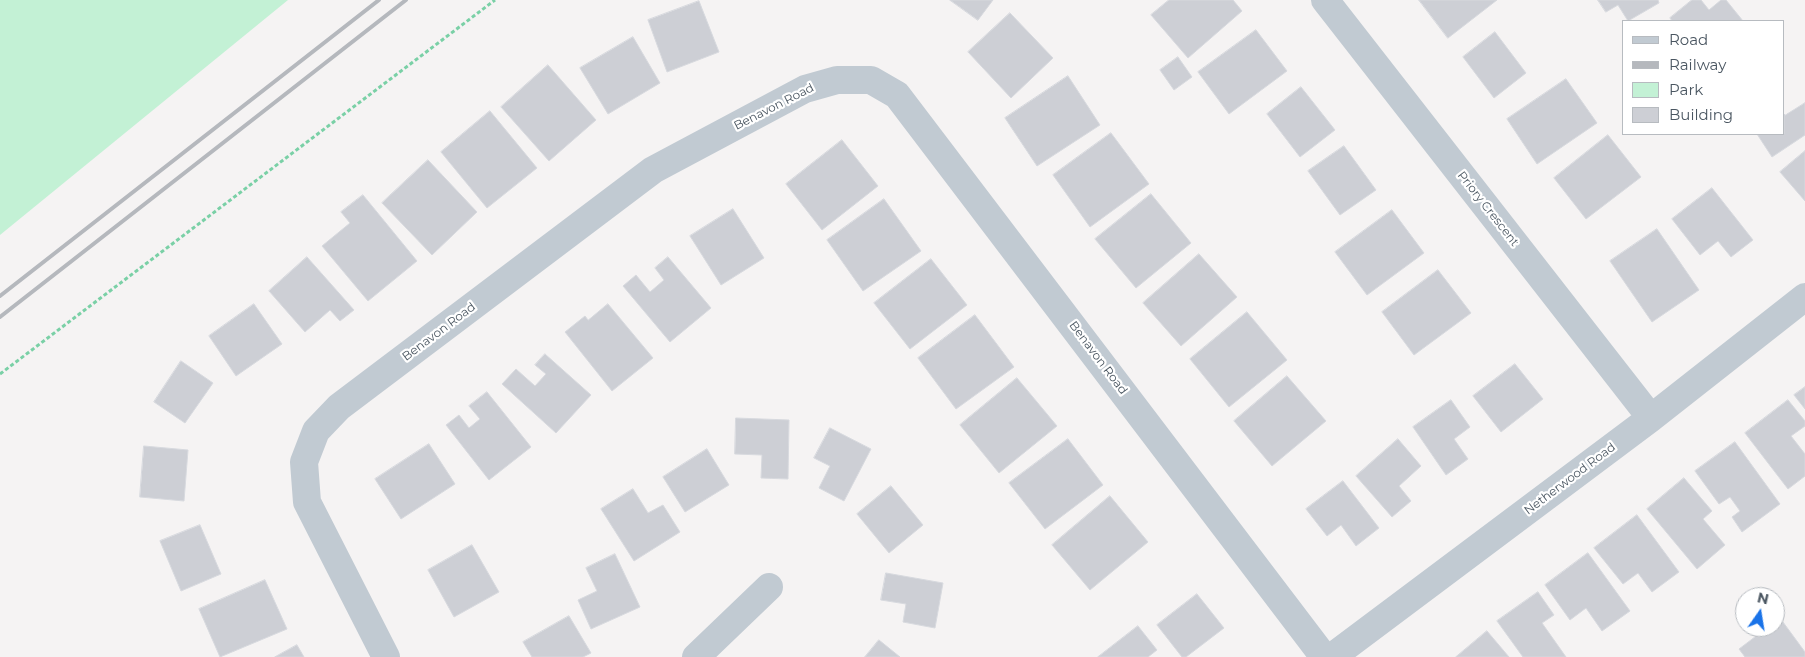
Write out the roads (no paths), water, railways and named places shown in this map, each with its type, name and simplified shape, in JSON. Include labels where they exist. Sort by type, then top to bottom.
[{"type":"street","name":"Priory Crescent","points":[[1325,0],[1651,418]]},
{"type":"street","name":"Benavon Road","points":[[386,657],[307,502],[304,462],[316,431],[339,407],[653,170],[805,89],[837,80],[871,80],[898,94],[1324,657]]},
{"type":"street","name":"Netherwood Road","points":[[1332,657],[1651,418],[1805,297]]},
{"type":"street","points":[[696,657],[769,587]]},
{"type":"railway","points":[[0,296],[379,0]]},
{"type":"railway","points":[[0,317],[406,0]]}]
